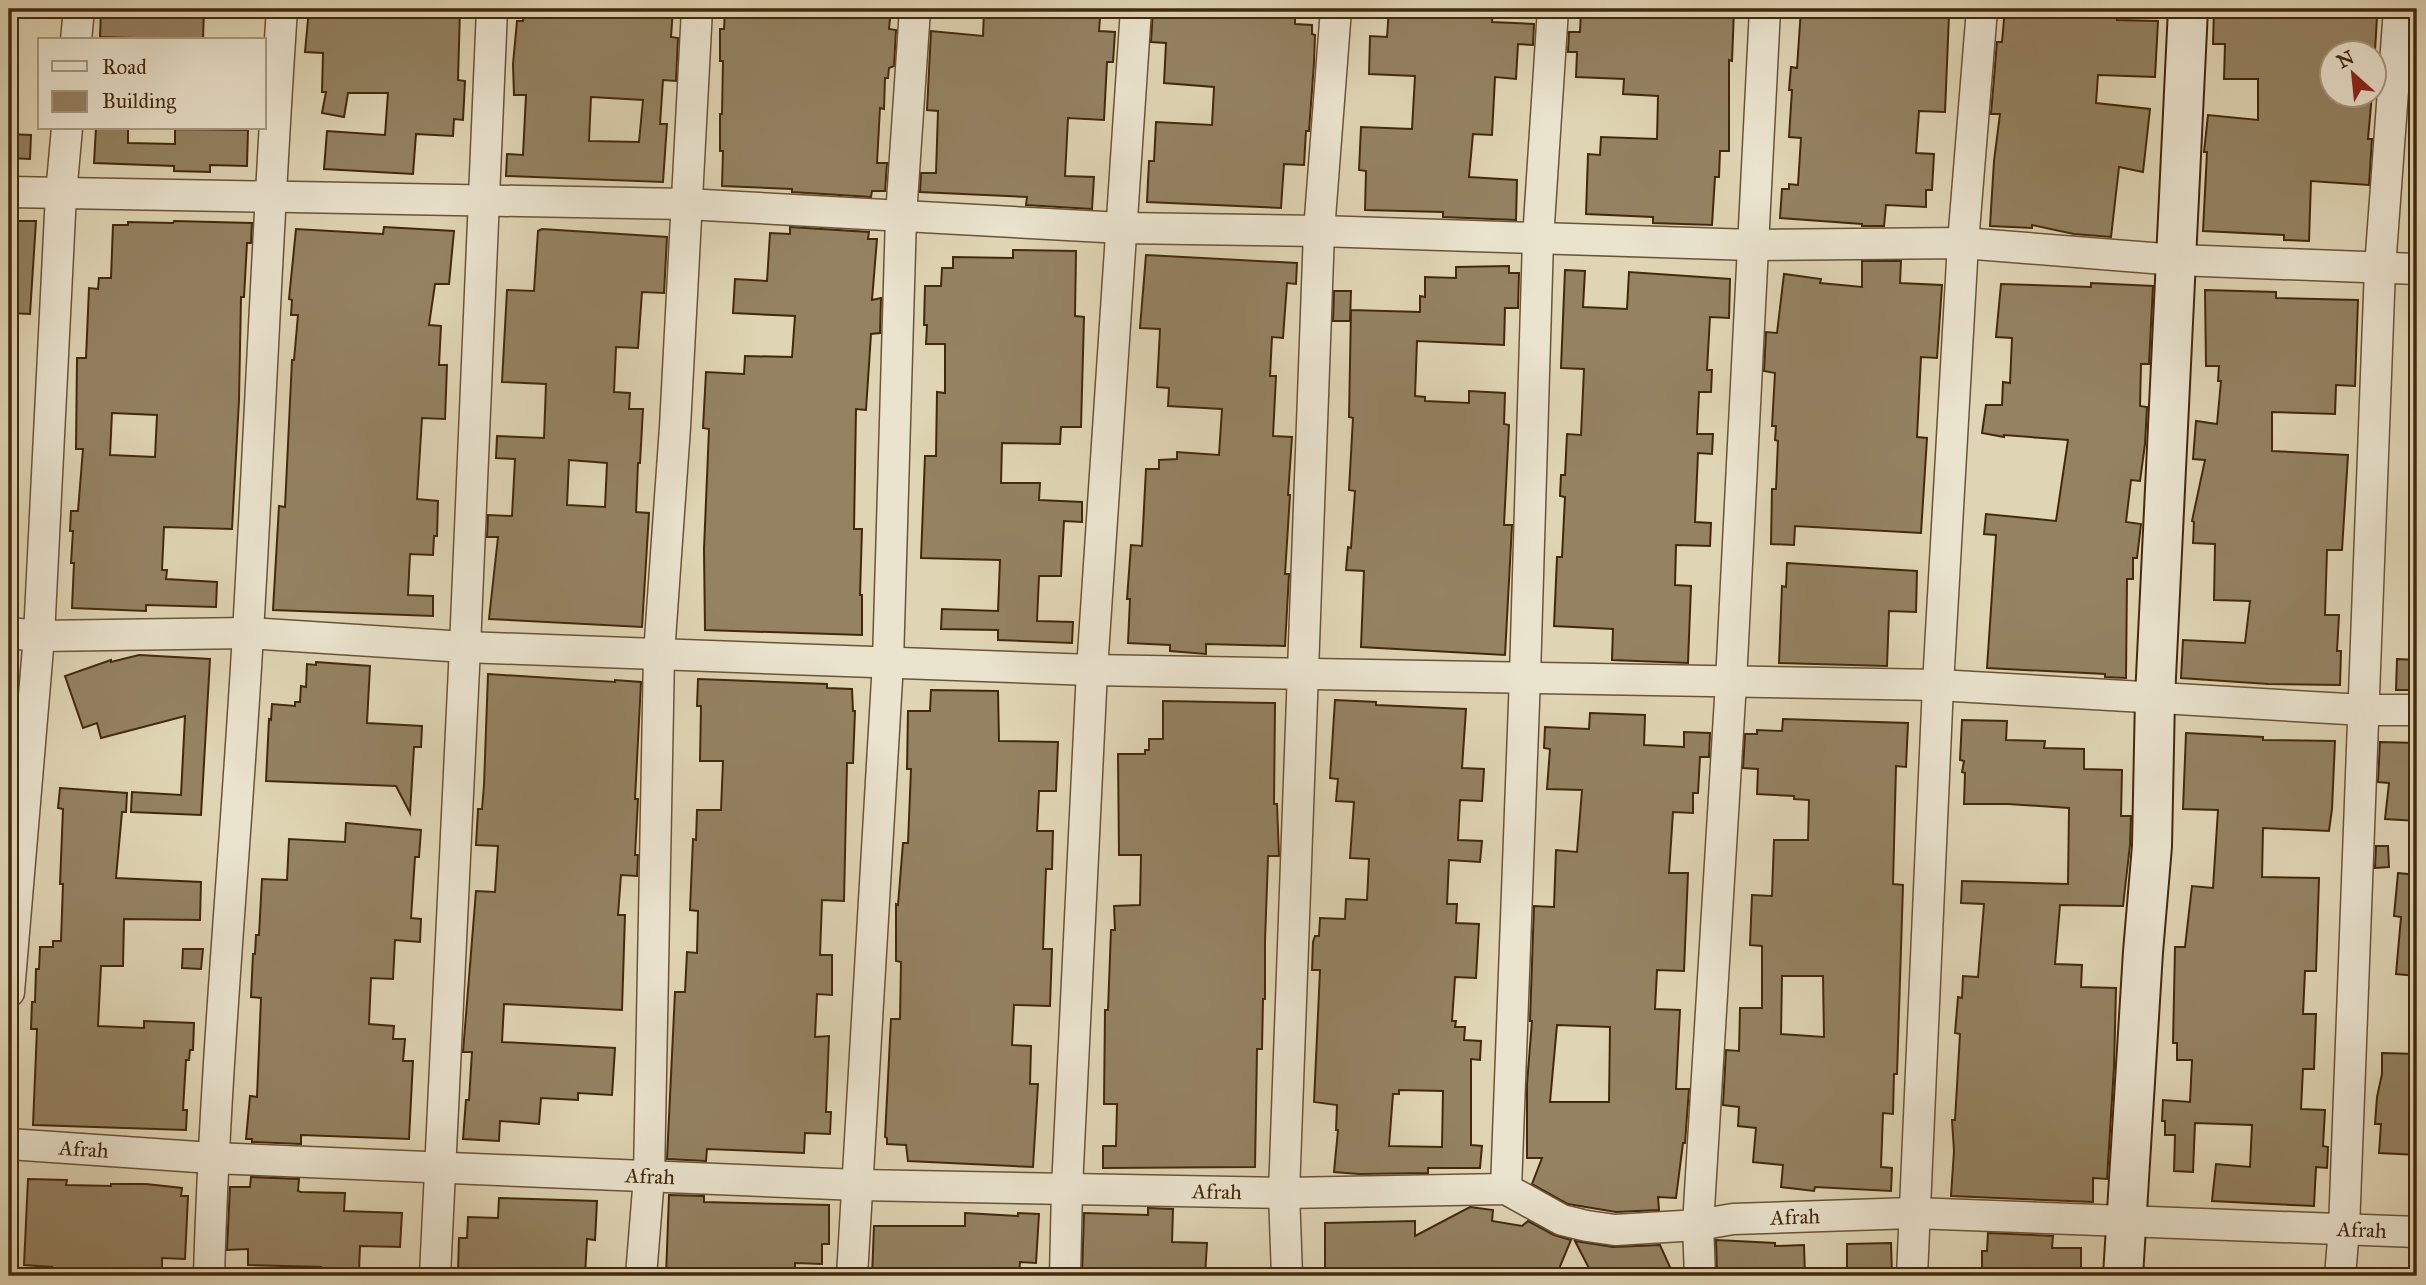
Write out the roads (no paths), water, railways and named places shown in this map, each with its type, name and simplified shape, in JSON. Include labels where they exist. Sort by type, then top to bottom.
[{"type":"main road","points":[[2123,1276],[2124,1220],[2152,846],[2155,698],[2188,9]]},
{"type":"street","points":[[76,38],[79,9]]},
{"type":"street","points":[[208,1276],[212,1158],[248,633],[269,197],[282,9]]},
{"type":"street","points":[[435,1276],[492,9]]},
{"type":"street","points":[[640,1276],[649,1177],[659,654],[675,426],[697,9]]},
{"type":"street","points":[[852,1276],[888,662],[901,216],[915,9]]},
{"type":"street","points":[[1065,1276],[1092,670],[1136,9]]},
{"type":"street","points":[[1287,1276],[1284,1194],[1319,231],[1336,9]]},
{"type":"street","points":[[1506,1189],[1538,239],[1553,9]]},
{"type":"street","points":[[1700,1276],[1698,1225],[1731,682],[1765,9]]},
{"type":"street","points":[[1912,1276],[1938,685],[1963,243],[1982,9]]},
{"type":"street","points":[[2340,1276],[2344,1229],[2380,268],[2399,9]]},
{"type":"street","points":[[9,992],[38,636],[61,194],[67,130]]},
{"type":"street","points":[[9,192],[685,204],[1122,228],[1319,231],[1752,245],[1963,243],[2177,260],[2417,270]]},
{"type":"street","points":[[9,633],[38,636],[248,633],[465,647],[1092,670],[1938,685],[2364,710],[2417,710]]},
{"type":"street","name":"Afrah","points":[[9,1144],[212,1158],[858,1185],[1284,1194],[1506,1189],[1562,1220],[1587,1227],[1615,1230],[1698,1225],[1733,1219],[1913,1213],[2417,1232]]}]
